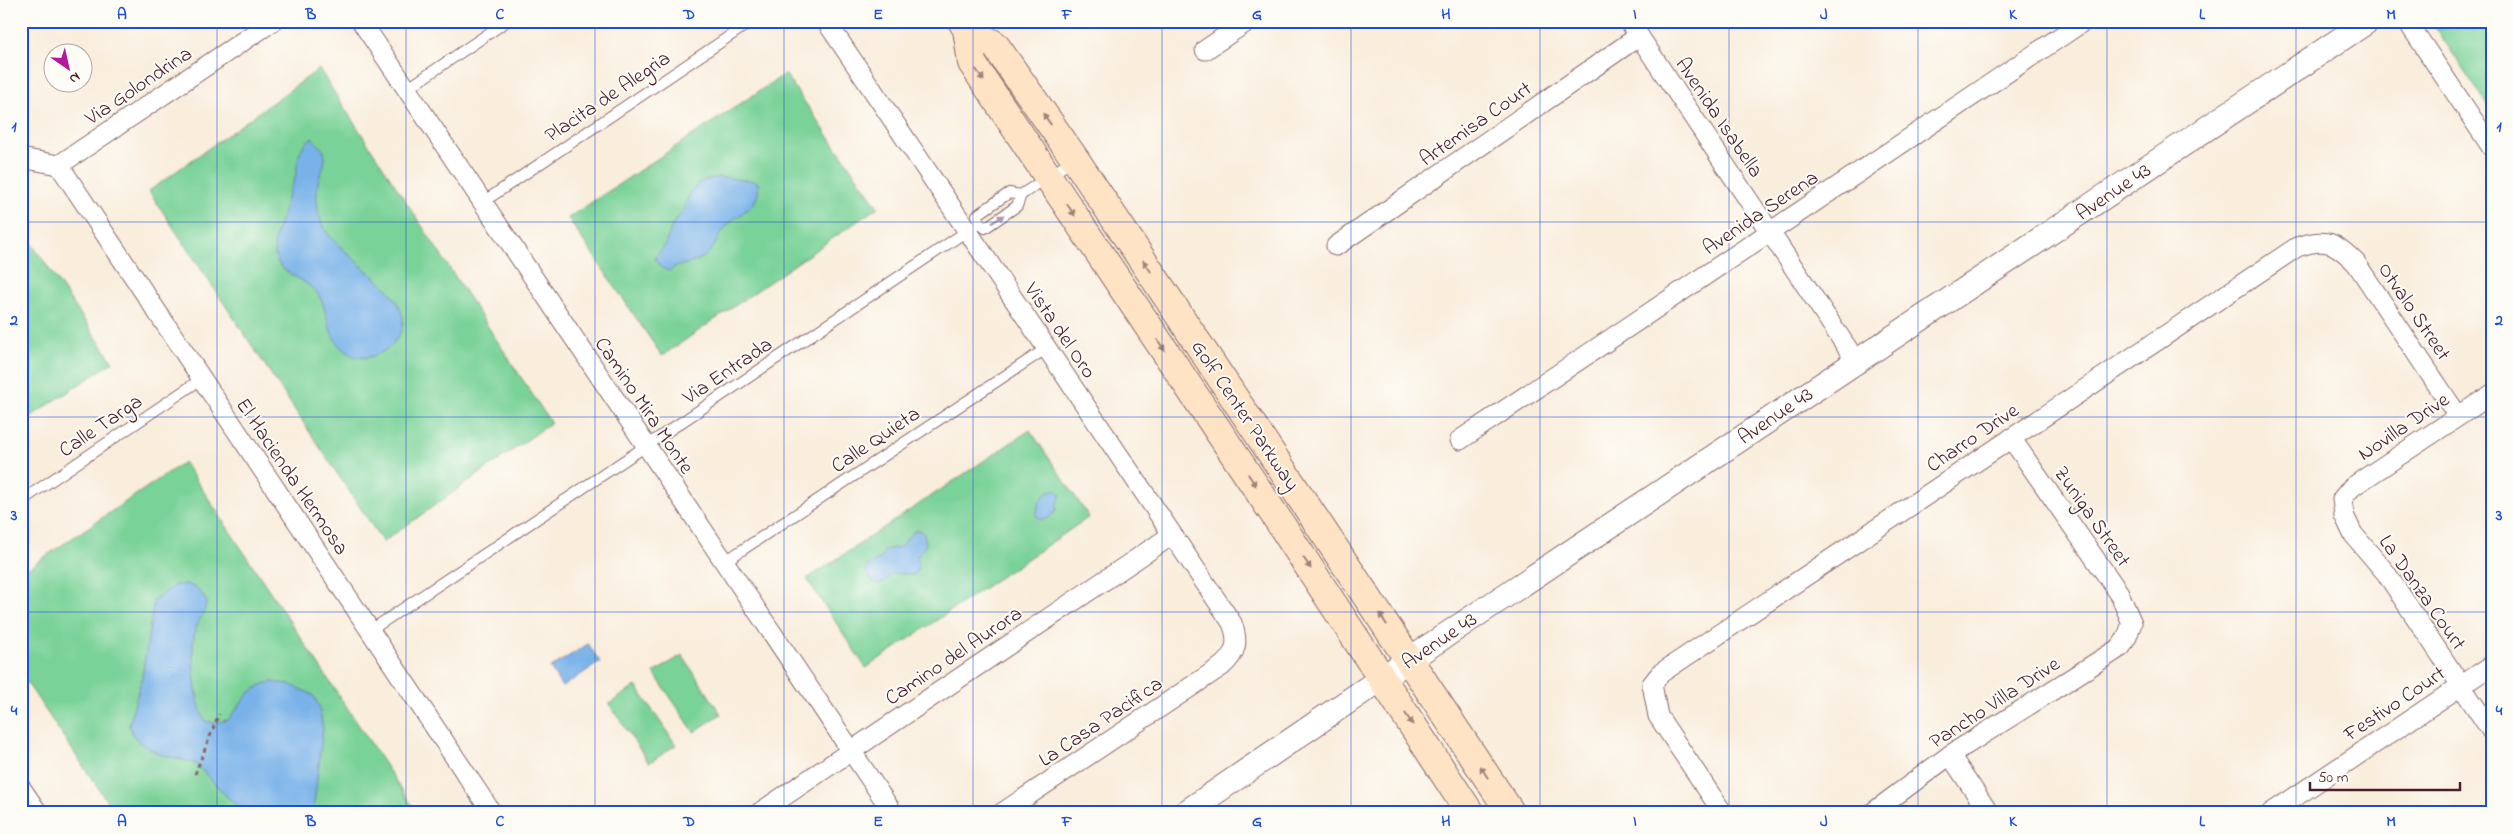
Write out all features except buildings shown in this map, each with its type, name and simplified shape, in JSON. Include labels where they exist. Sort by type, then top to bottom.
[{"type":"main road","name":"Golf Center Parkway","points":[[964,25],[995,45],[1075,159],[1511,813]]},
{"type":"main road","name":"Golf Center Parkway","points":[[964,25],[972,63],[1470,813]]},
{"type":"street","name":"Via Golondrina","points":[[58,164],[273,21]]},
{"type":"street","name":"Camino Mira Monte","points":[[361,21],[892,813]]},
{"type":"street","name":"Vista del Oro","points":[[826,21],[974,227],[1046,348],[1232,623],[1236,635],[1236,645],[1232,657],[1222,666]]},
{"type":"street","points":[[1206,50],[1248,21]]},
{"type":"street","name":"Avenida Serena","points":[[1460,440],[2084,21]]},
{"type":"street","name":"Avenue 43","points":[[1187,812],[1410,659],[2368,21]]},
{"type":"street","points":[[2407,21],[2492,148]]},
{"type":"street","name":"Avenida Isabella","points":[[1634,29],[1856,361]]},
{"type":"street","name":"Artemisa Court","points":[[1336,246],[1634,29]]},
{"type":"street","points":[[21,158],[58,164]]},
{"type":"street","name":"El Hacienda Hermosa","points":[[58,164],[200,380],[371,630],[492,813]]},
{"type":"street","name":"Otvalo Street","points":[[2325,241],[2341,248],[2356,263],[2458,416]]},
{"type":"street","name":"Charro Drive","points":[[1723,813],[1658,716],[1652,684],[1660,673],[2297,247],[2311,242],[2325,241]]},
{"type":"street","name":"Novilla Drive","points":[[2342,499],[2351,488],[2492,394]]},
{"type":"street","name":"Zuniga Street","points":[[2012,438],[2119,592],[2132,623]]},
{"type":"street","name":"La Danza Court","points":[[2342,499],[2344,515],[2353,534],[2386,573],[2492,732]]},
{"type":"street","name":"Camino del Aurora","points":[[759,813],[1172,535]]},
{"type":"street","name":"Pancho Villa Drive","points":[[1872,813],[1950,755],[2120,647],[2127,637],[2132,623]]},
{"type":"street","name":"Festivo Court","points":[[2271,813],[2492,664]]},
{"type":"street","name":"La Casa Pacifica","points":[[1002,813],[1222,666]]},
{"type":"street","points":[[1950,755],[1989,813]]},
{"type":"street","points":[[21,788],[38,813]]},
{"type":"lane","points":[[407,88],[507,21]]},
{"type":"lane","name":"Placita de Alegria","points":[[484,202],[752,21]]},
{"type":"lane","name":"Via Entrada","points":[[371,630],[974,227],[985,228],[1017,206],[1021,195],[1075,159]]},
{"type":"lane","name":"Via Entrada","points":[[974,227],[977,215],[1009,193],[1021,195]]},
{"type":"lane","name":"Calle Quieta","points":[[724,562],[1046,348]]},
{"type":"lane","name":"Calle Targa","points":[[21,501],[200,380]]},
{"type":"path","points":[[195,774],[219,714]]},
{"type":"green space","points":[[2432,21],[2492,21],[2492,112],[2437,30]]},
{"type":"green space","points":[[319,69],[551,423],[383,542],[149,191]]},
{"type":"green space","points":[[785,74],[878,207],[662,356],[568,218]]},
{"type":"green space","points":[[21,228],[113,362],[21,423]]},
{"type":"green space","points":[[1030,430],[1089,517],[866,668],[807,579]]},
{"type":"green space","points":[[184,462],[417,813],[115,813],[21,674],[21,573]]},
{"type":"green space","points":[[682,655],[721,714],[694,732],[654,673]]},
{"type":"green space","points":[[636,686],[676,745],[649,763],[609,704]]},
{"type":"water","points":[[312,138],[322,148],[325,155],[324,165],[319,178],[317,197],[318,210],[325,229],[335,242],[385,286],[401,309],[402,327],[395,342],[381,353],[373,356],[365,358],[355,356],[340,346],[334,339],[319,296],[312,288],[282,267],[274,251],[276,234],[295,178],[301,149]]},
{"type":"water","points":[[718,177],[758,183],[756,199],[752,205],[729,223],[712,249],[702,258],[674,267],[670,271],[662,268],[655,257],[664,247],[673,223],[683,211],[690,192],[702,181]]},
{"type":"water","points":[[1056,490],[1061,495],[1056,506],[1057,510],[1048,519],[1040,519],[1036,516],[1039,502],[1048,491]]},
{"type":"water","points":[[919,530],[924,533],[926,544],[917,557],[919,566],[914,575],[893,573],[882,584],[873,582],[866,572],[867,566],[881,558],[885,550],[900,547],[914,531]]},
{"type":"water","points":[[186,584],[199,591],[207,602],[195,631],[193,644],[196,691],[205,721],[214,723],[228,720],[249,693],[263,684],[273,682],[289,684],[313,695],[319,706],[323,729],[313,813],[247,813],[232,802],[195,763],[159,754],[141,744],[133,735],[129,725],[142,677],[154,600],[175,585]]},
{"type":"water","points":[[588,644],[600,662],[562,687],[550,668]]}]
